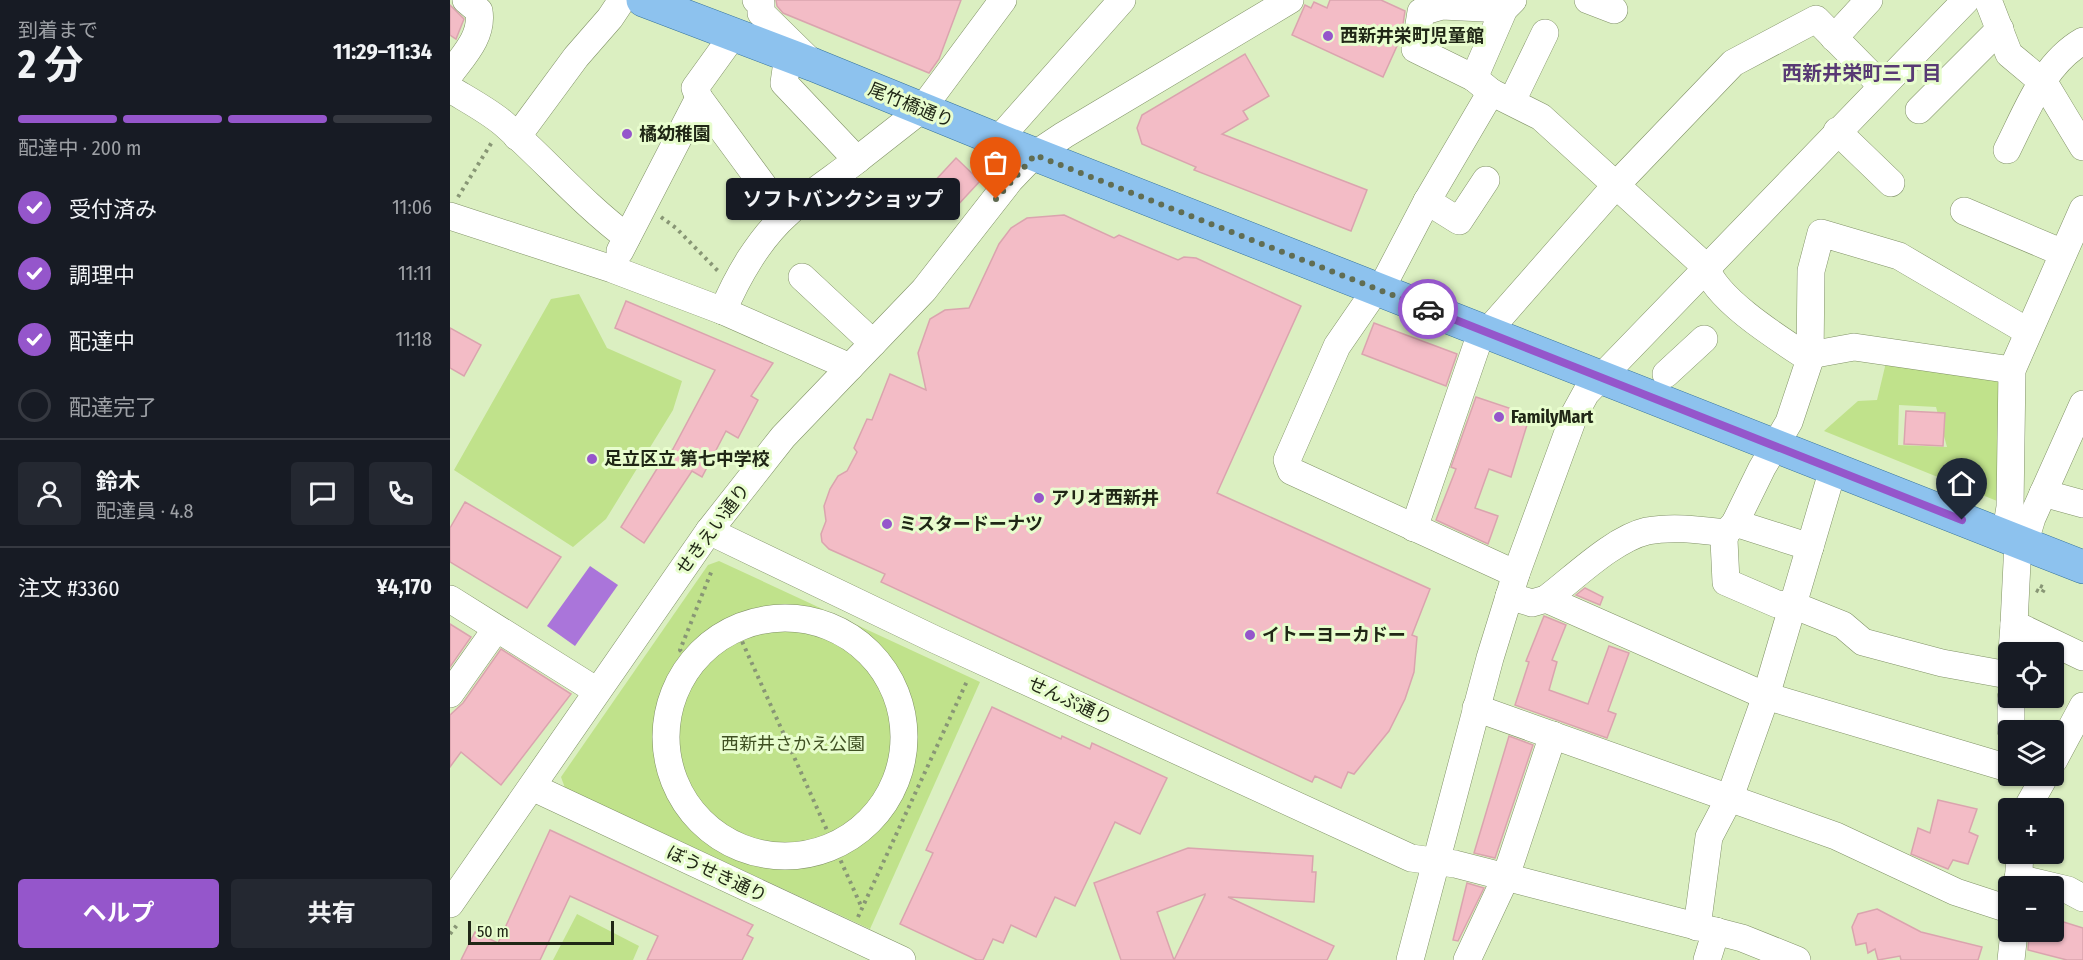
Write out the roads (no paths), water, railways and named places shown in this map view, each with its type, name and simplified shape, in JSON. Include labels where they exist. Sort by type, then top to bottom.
[{"type":"main road","name":"尾竹橋通り","points":[[643,0],[801,60],[1035,155],[1379,288],[1599,378],[2083,567]]},
{"type":"street","points":[[450,74],[470,47],[481,24],[479,11],[466,0]]},
{"type":"street","points":[[510,130],[562,75],[610,18],[622,0]]},
{"type":"street","points":[[756,0],[761,3],[761,14],[801,60],[784,83],[857,160]]},
{"type":"street","points":[[728,299],[785,215],[922,109],[1003,0]]},
{"type":"street","points":[[998,140],[1122,0]]},
{"type":"street","name":"せきえい通り","points":[[457,910],[532,788],[709,531],[783,437],[924,290],[1010,180],[1035,155],[1290,0]]},
{"type":"street","points":[[1588,0],[1614,11]]},
{"type":"street","points":[[1834,38],[1869,0]]},
{"type":"street","points":[[1410,960],[1476,708],[1513,585],[1575,413],[1599,378],[1966,0]]},
{"type":"street","points":[[1988,0],[2009,54],[2042,81],[2083,147]]},
{"type":"street","points":[[1492,90],[1509,4],[1442,6],[1421,12],[1415,49],[1541,117],[1706,267],[1709,278],[1750,318],[1810,357],[1854,347],[2012,370]]},
{"type":"street","points":[[1413,528],[1484,331],[1617,184],[1733,63],[1816,20],[1881,85]]},
{"type":"street","points":[[1919,110],[2000,29]]},
{"type":"street","points":[[1545,33],[1492,90],[1379,288],[1337,346],[1287,460],[1291,471],[1413,528],[1513,585],[1532,603],[1546,599],[1621,542],[1647,531],[1731,528],[1810,547]]},
{"type":"street","points":[[734,34],[695,88],[699,98],[785,215]]},
{"type":"street","points":[[2007,150],[2042,81],[2066,51],[2083,41]]},
{"type":"street","points":[[450,89],[510,130],[594,210],[627,237]]},
{"type":"street","points":[[612,268],[699,98]]},
{"type":"street","points":[[1837,131],[1891,183]]},
{"type":"street","points":[[1427,201],[1459,220],[1486,180]]},
{"type":"street","points":[[453,209],[612,268],[728,299],[850,367]]},
{"type":"street","points":[[2013,642],[2016,541],[2010,507],[2012,370],[2027,331],[2071,249],[2083,209]]},
{"type":"street","points":[[1964,211],[2071,249]]},
{"type":"street","points":[[1998,673],[1942,663],[1863,642],[1843,625],[1793,605],[1777,604],[1726,582],[1724,540],[1789,422],[1810,357],[1811,271],[1821,234],[1899,256],[2027,331]]},
{"type":"street","points":[[802,277],[873,343]]},
{"type":"street","points":[[1666,374],[1704,339]]},
{"type":"street","points":[[2016,541],[2043,493],[2083,404]]},
{"type":"street","points":[[1707,960],[1709,837],[1730,797],[1766,696],[1833,469]]},
{"type":"street","points":[[2043,493],[2083,504]]},
{"type":"street","name":"せんぷ通り","points":[[709,531],[936,640],[1411,858],[1455,864],[1505,879],[1706,929],[1797,960]]},
{"type":"street","points":[[450,599],[597,691]]},
{"type":"street","points":[[1546,599],[1766,696],[1998,765]]},
{"type":"street","points":[[791,618],[819,622],[836,620],[844,633],[867,650],[885,672],[897,697],[903,724],[903,752],[896,780],[885,801],[862,827],[832,846],[810,854],[786,856],[763,854],[740,848],[719,837],[701,822],[686,804],[675,783],[668,760],[666,736],[668,713],[677,686],[692,662],[712,643],[736,628],[763,620],[791,618]]},
{"type":"street","points":[[2014,624],[2083,657]]},
{"type":"street","points":[[450,694],[496,629]]},
{"type":"street","points":[[2064,741],[2083,706]]},
{"type":"street","points":[[1476,708],[1836,836],[1956,892],[1998,906]]},
{"type":"street","points":[[1467,960],[1505,879],[1553,735]]},
{"type":"street","name":"ぼうせき通り","points":[[532,788],[902,960]]},
{"type":"street","points":[[2019,873],[2068,890],[2083,898]]},
{"type":"street","points":[[2011,960],[2013,942]]},
{"type":"place","name":"西新井栄町児童館","points":[[1328,36]]},
{"type":"place","name":"橘幼稚園","points":[[627,134]]},
{"type":"place","name":"ソフトバンクショップ","points":[[996,199]]},
{"type":"place","name":"FamilyMart","points":[[1499,417]]},
{"type":"place","name":"足立区立 第七中学校","points":[[592,459]]},
{"type":"place","name":"アリオ西新井","points":[[1039,498]]},
{"type":"place","name":"ミスタードーナツ","points":[[887,524]]},
{"type":"place","name":"イトーヨーカドー","points":[[1250,635]]},
{"type":"district","name":"西新井栄町三丁目","points":[[1862,73]]},
{"type":"park label","name":"西新井さかえ公園","points":[[793,744]]}]
